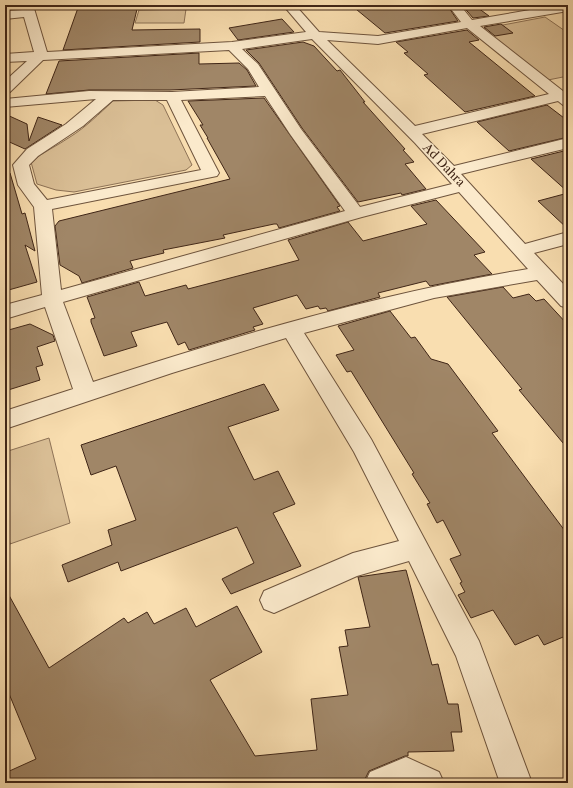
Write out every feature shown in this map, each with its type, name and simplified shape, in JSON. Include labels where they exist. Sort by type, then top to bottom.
[{"type":"street","name":"Ad Dahra","points":[[289,5],[314,36],[464,186],[521,251],[568,301]]},
{"type":"street","points":[[454,5],[468,23],[564,99]]},
{"type":"street","points":[[333,54],[351,46],[378,40],[468,23],[568,7]]},
{"type":"street","points":[[5,15],[28,9],[41,55]]},
{"type":"street","points":[[554,9],[568,19]]},
{"type":"street","points":[[5,58],[232,46],[314,36],[378,40]]},
{"type":"street","points":[[232,46],[253,67],[295,131],[356,213]]},
{"type":"street","points":[[5,89],[41,55]]},
{"type":"street","points":[[5,103],[90,95],[172,96],[270,91]]},
{"type":"street","points":[[85,392],[52,298],[43,206],[26,184],[21,165],[25,157],[58,137],[83,119],[108,96]]},
{"type":"street","points":[[43,206],[211,173],[172,96]]},
{"type":"street","points":[[411,132],[564,99]]},
{"type":"street","points":[[450,172],[568,143]]},
{"type":"street","points":[[5,312],[356,213],[464,186]]},
{"type":"street","points":[[521,251],[568,238]]},
{"type":"street","points":[[5,420],[85,392],[291,330],[435,292],[541,273]]},
{"type":"street","points":[[291,330],[363,446],[469,651],[516,783]]},
{"type":"street","points":[[274,600],[353,565],[416,548]]},
{"type":"street","points":[[382,783],[406,774],[428,783]]},
{"type":"shaded area","points":[[186,9],[184,23],[135,23],[139,10]]},
{"type":"shaded area","points":[[545,17],[568,33],[568,76],[548,80],[482,29]]},
{"type":"shaded area","points":[[155,100],[163,105],[192,165],[186,170],[74,192],[56,190],[37,184],[31,162],[82,129],[113,101]]},
{"type":"shaded area","points":[[49,438],[70,523],[10,544],[5,519],[5,452]]},
{"type":"building","points":[[79,5],[138,5],[132,30],[200,29],[200,42],[63,50]]},
{"type":"building","points":[[351,5],[447,5],[458,21],[385,33]]},
{"type":"building","points":[[462,5],[474,5],[489,16],[473,18]]},
{"type":"building","points":[[282,19],[294,32],[238,40],[229,28]]},
{"type":"building","points":[[501,24],[513,33],[495,36],[484,27]]},
{"type":"building","points":[[467,30],[479,40],[469,42],[535,96],[465,112],[424,75],[428,74],[404,53],[408,52],[396,42]]},
{"type":"building","points":[[303,42],[314,46],[337,71],[340,70],[365,102],[363,102],[405,149],[403,150],[414,162],[405,164],[426,189],[402,195],[401,193],[358,202],[302,128],[259,63],[246,50]]},
{"type":"building","points":[[199,53],[199,64],[239,63],[247,70],[256,86],[170,90],[89,90],[46,94],[59,61]]},
{"type":"building","points":[[264,98],[340,206],[337,207],[340,211],[279,228],[277,224],[274,224],[223,235],[225,238],[163,250],[164,253],[130,261],[133,268],[82,283],[79,276],[60,265],[55,226],[59,221],[230,179],[200,125],[203,125],[188,101]]},
{"type":"building","points":[[547,105],[568,121],[568,137],[509,151],[477,122]]},
{"type":"building","points":[[5,114],[27,124],[29,141],[38,117],[62,125],[25,149],[5,140]]},
{"type":"building","points":[[568,150],[568,192],[531,159]]},
{"type":"building","points":[[10,173],[22,214],[25,213],[35,251],[25,245],[37,282],[5,291],[5,174]]},
{"type":"building","points":[[568,193],[568,229],[538,201]]},
{"type":"building","points":[[436,200],[485,252],[474,255],[492,274],[430,286],[426,281],[378,293],[380,297],[328,311],[326,308],[320,309],[318,306],[306,309],[297,295],[253,308],[263,324],[253,327],[255,330],[189,350],[185,342],[178,345],[167,322],[131,332],[137,346],[104,356],[91,322],[91,319],[95,318],[87,297],[139,282],[145,296],[186,285],[188,289],[299,260],[288,240],[348,222],[363,241],[427,224],[411,206]]},
{"type":"building","points":[[503,287],[513,298],[529,294],[536,301],[544,299],[568,325],[568,449],[519,390],[522,389],[447,297]]},
{"type":"building","points":[[390,311],[411,338],[415,337],[431,359],[448,364],[498,431],[492,433],[568,535],[568,635],[544,645],[538,635],[515,645],[493,610],[471,618],[458,595],[465,592],[460,583],[462,582],[450,559],[461,555],[443,520],[437,523],[427,504],[430,503],[412,474],[414,473],[351,371],[347,372],[336,355],[354,350],[338,326]]},
{"type":"building","points":[[30,324],[53,335],[55,341],[37,347],[43,365],[36,367],[40,380],[5,391],[5,331]]},
{"type":"building","points":[[264,384],[279,410],[228,427],[254,480],[278,471],[295,504],[273,513],[301,566],[231,594],[222,579],[254,563],[237,527],[121,571],[118,562],[68,582],[62,565],[112,545],[108,530],[136,520],[116,466],[91,475],[81,445]]},
{"type":"building","points":[[406,570],[432,665],[438,664],[448,704],[458,704],[462,732],[451,732],[454,751],[408,752],[408,756],[369,771],[365,779],[326,783],[5,783],[5,773],[36,759],[5,684],[5,588],[49,668],[124,618],[128,623],[147,612],[154,624],[186,608],[196,627],[237,606],[262,652],[210,680],[255,756],[317,750],[311,699],[348,695],[339,647],[348,646],[345,630],[370,627],[358,577]]}]
